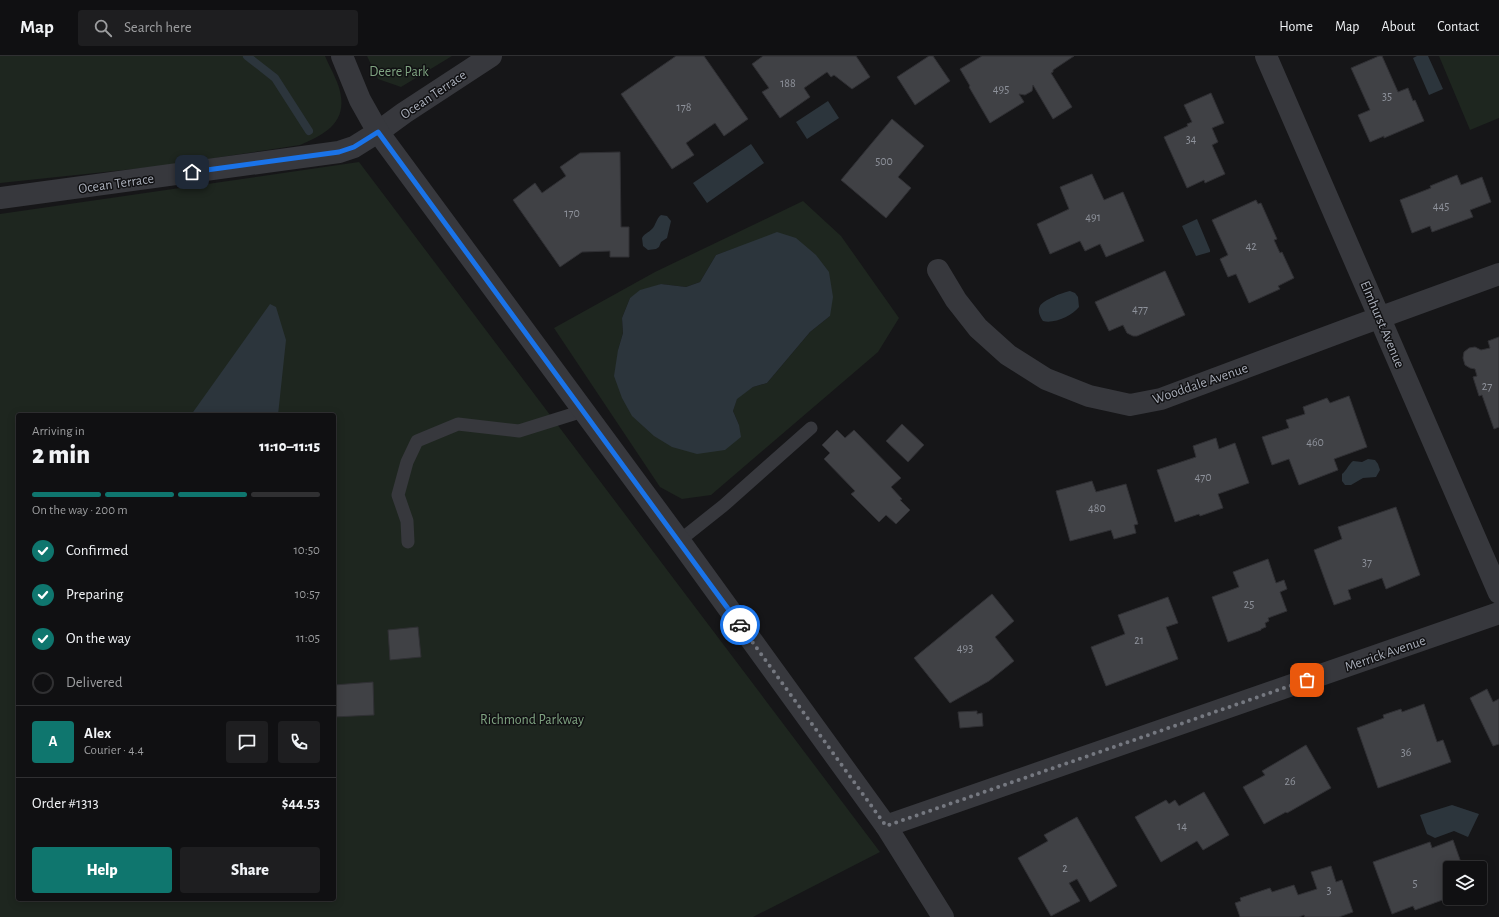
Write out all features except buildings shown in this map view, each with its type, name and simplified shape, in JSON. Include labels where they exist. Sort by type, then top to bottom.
[{"type":"street","points":[[342,56],[360,100],[378,132],[679,541],[886,826],[943,917]]},
{"type":"street","name":"Ocean Terrace","points":[[0,198],[339,152],[354,147],[378,132],[404,113],[491,56]]},
{"type":"street","name":"Elmhurst Avenue","points":[[1266,56],[1381,318],[1499,593]]},
{"type":"street","name":"Wooddale Avenue","points":[[938,270],[956,300],[978,328],[1008,355],[1046,379],[1089,396],[1130,405],[1161,399],[1499,274]]},
{"type":"street","name":"Merrick Avenue","points":[[886,826],[1499,614]]},
{"type":"lane","points":[[408,542],[407,521],[398,495],[407,462],[417,441],[458,424],[519,431],[583,411]]},
{"type":"lane","points":[[679,541],[723,506],[812,428]]},
{"type":"green space","points":[[0,56],[325,56],[339,87],[341,107],[339,115],[330,128],[316,138],[300,145],[162,166],[0,183]]},
{"type":"green space","name":"Deere Park","points":[[367,56],[452,56],[401,87],[378,79]]},
{"type":"green space","points":[[1439,56],[1499,56],[1499,118],[1470,130]]},
{"type":"green space","name":"Richmond Parkway","points":[[359,162],[880,852],[753,917],[0,917],[0,214]]},
{"type":"green space","points":[[803,201],[841,236],[899,318],[878,352],[711,495],[682,499],[660,487],[554,328],[655,272]],"holes":[[[738,247],[830,316],[810,332],[767,383],[753,387],[737,398],[733,411],[739,425],[618,350],[623,333],[622,318],[630,298],[661,284],[686,287],[700,282],[716,255]]]},
{"type":"shaded area","points":[[1417,56],[1428,56],[1443,89],[1429,95],[1413,58]]},
{"type":"shaded area","points":[[828,101],[839,118],[807,139],[796,122]]},
{"type":"shaded area","points":[[751,144],[764,163],[707,203],[693,183]]},
{"type":"shaded area","points":[[661,215],[667,216],[671,221],[667,238],[661,242],[659,247],[656,249],[648,250],[643,246],[642,238],[651,230]]},
{"type":"shaded area","points":[[1197,219],[1210,252],[1196,256],[1182,226]]},
{"type":"shaded area","points":[[777,232],[796,238],[816,255],[829,272],[833,297],[830,316],[810,332],[767,383],[753,387],[737,399],[733,411],[739,425],[741,437],[725,450],[697,454],[672,447],[654,436],[632,416],[622,398],[614,376],[618,350],[623,333],[622,318],[630,298],[640,290],[661,284],[686,287],[700,282],[716,255]]},
{"type":"shaded area","points":[[1070,291],[1075,293],[1078,297],[1079,307],[1072,313],[1057,320],[1047,322],[1043,321],[1039,312],[1040,306],[1045,301]]},
{"type":"shaded area","points":[[270,304],[276,307],[286,340],[278,413],[192,413]]},
{"type":"shaded area","points":[[1368,459],[1375,460],[1378,464],[1380,470],[1376,477],[1363,478],[1351,485],[1345,485],[1342,481],[1342,474],[1351,463],[1353,461],[1362,462]]},
{"type":"shaded area","points":[[1452,805],[1479,814],[1468,837],[1454,831],[1435,838],[1427,834],[1420,815]]},
{"type":"waterway","points":[[247,56],[275,78],[309,131]]},
{"type":"way so far","points":[[740,625],[886,826],[1307,680]]},
{"type":"route","points":[[192,172],[339,152],[354,147],[378,132],[740,625]]}]
